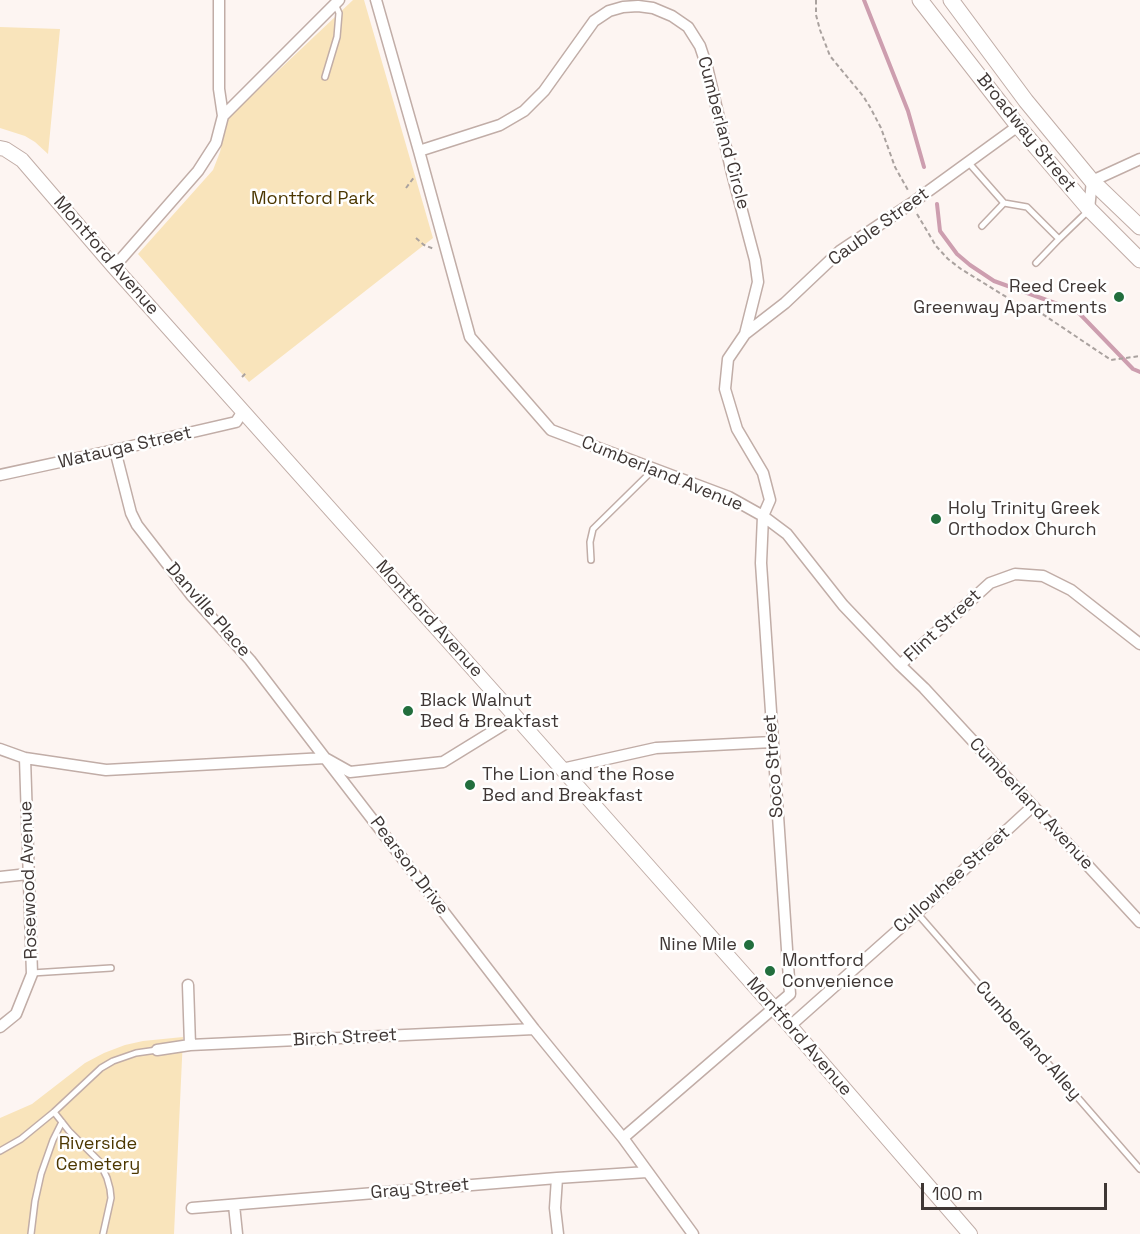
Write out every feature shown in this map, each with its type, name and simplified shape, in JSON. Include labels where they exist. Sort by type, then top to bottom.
[{"type":"main road","name":"Broadway Street","points":[[920,0],[1018,126],[1089,209],[1140,260]]},
{"type":"main road","name":"Broadway Street","points":[[951,0],[1026,101],[1092,181],[1140,227]]},
{"type":"street","points":[[114,267],[198,171],[216,143],[223,116],[219,89],[219,0]]},
{"type":"street","name":"Cumberland Avenue","points":[[376,0],[470,337],[551,430],[729,497],[763,516],[787,534],[843,605],[924,688],[1140,922]]},
{"type":"street","points":[[223,116],[337,2]]},
{"type":"street","name":"Cumberland Circle","points":[[419,151],[501,125],[525,111],[543,91],[594,21],[609,11],[623,7],[653,8],[672,16],[688,27],[700,46],[707,67],[755,260],[758,282],[745,334],[728,359],[725,389],[737,429],[762,473],[770,500],[763,516]]},
{"type":"street","name":"Cauble Street","points":[[745,334],[785,303],[840,251],[912,203],[1018,126]]},
{"type":"street","name":"Montford Avenue","points":[[0,148],[22,160],[114,267],[790,1026],[970,1234]]},
{"type":"street","points":[[1089,209],[1092,181],[1140,159]]},
{"type":"street","name":"Watauga Street","points":[[0,473],[115,450],[236,422],[243,411]]},
{"type":"street","name":"Danville Place","points":[[115,450],[131,513],[137,525],[192,596],[250,660],[325,758]]},
{"type":"street","name":"Soco Street","points":[[763,516],[761,563],[790,994],[774,1008]]},
{"type":"street","name":"Flint Street","points":[[900,665],[990,583],[1015,574],[1043,576],[1071,590],[1140,644]]},
{"type":"street","points":[[0,749],[25,758],[106,770],[325,758],[351,772],[443,762],[516,717]]},
{"type":"street","points":[[562,769],[657,748],[772,742]]},
{"type":"street","name":"Rosewood Avenue","points":[[0,1027],[16,1014],[32,973],[25,758]]},
{"type":"street","name":"Pearson Drive","points":[[325,758],[534,1029],[623,1138],[693,1234]]},
{"type":"street","name":"Cullowhee Street","points":[[790,1026],[1033,806]]},
{"type":"street","points":[[0,877],[28,874]]},
{"type":"street","points":[[188,985],[190,1045]]},
{"type":"street","points":[[623,1138],[774,1008]]},
{"type":"street","name":"Birch Street","points":[[156,1050],[190,1045],[534,1029]]},
{"type":"street","name":"Gray Street","points":[[192,1208],[557,1178],[648,1173]]},
{"type":"street","points":[[557,1178],[555,1208],[558,1234]]},
{"type":"street","points":[[234,1205],[237,1234]]},
{"type":"lane","points":[[325,77],[337,37],[339,13],[337,2]]},
{"type":"lane","points":[[968,162],[1004,203],[1027,207],[1059,239]]},
{"type":"lane","points":[[982,226],[1004,203]]},
{"type":"lane","points":[[1036,263],[1089,209]]},
{"type":"lane","points":[[591,560],[590,542],[593,529],[654,469]]},
{"type":"lane","name":"Cumberland Alley","points":[[917,913],[1140,1169]]},
{"type":"lane","points":[[32,973],[111,968]]},
{"type":"lane","points":[[0,1151],[21,1139],[54,1112],[101,1068],[136,1053],[156,1050]]},
{"type":"lane","points":[[54,1112],[99,1161],[107,1178],[111,1198],[103,1234]]},
{"type":"lane","points":[[31,1234],[41,1174],[62,1122]]},
{"type":"path","points":[[816,0],[816,15],[830,57],[870,106],[921,223],[948,260],[1016,303],[1038,311],[1111,360],[1140,356]]},
{"type":"path","points":[[406,188],[415,176]]},
{"type":"path","points":[[416,238],[424,245],[437,250]]},
{"type":"path","points":[[242,377],[247,372]]},
{"type":"green space","name":"Montford Park","points":[[353,0],[364,0],[433,238],[249,382],[138,254],[213,170],[228,118]]},
{"type":"green space","points":[[0,27],[60,29],[48,154],[25,136],[0,128]]},
{"type":"green space","name":"Riverside Cemetery","points":[[183,1037],[174,1234],[0,1234],[0,1118],[32,1104],[85,1063],[104,1053],[143,1041]]},
{"type":"waterway","points":[[864,0],[908,111],[924,167]]},
{"type":"waterway","points":[[937,204],[940,231],[957,254],[970,265],[994,281],[1077,311],[1133,369],[1140,372]]},
{"type":"place","name":"Reed Creek Greenway Apartments","points":[[1119,297]]},
{"type":"place","name":"Holy Trinity Greek Orthodox Church","points":[[936,519]]},
{"type":"place","name":"Black Walnut Bed & Breakfast","points":[[408,711]]},
{"type":"place","name":"The Lion and the Rose Bed and Breakfast","points":[[470,785]]},
{"type":"place","name":"Nine Mile","points":[[749,945]]},
{"type":"place","name":"Montford Convenience","points":[[770,971]]}]
